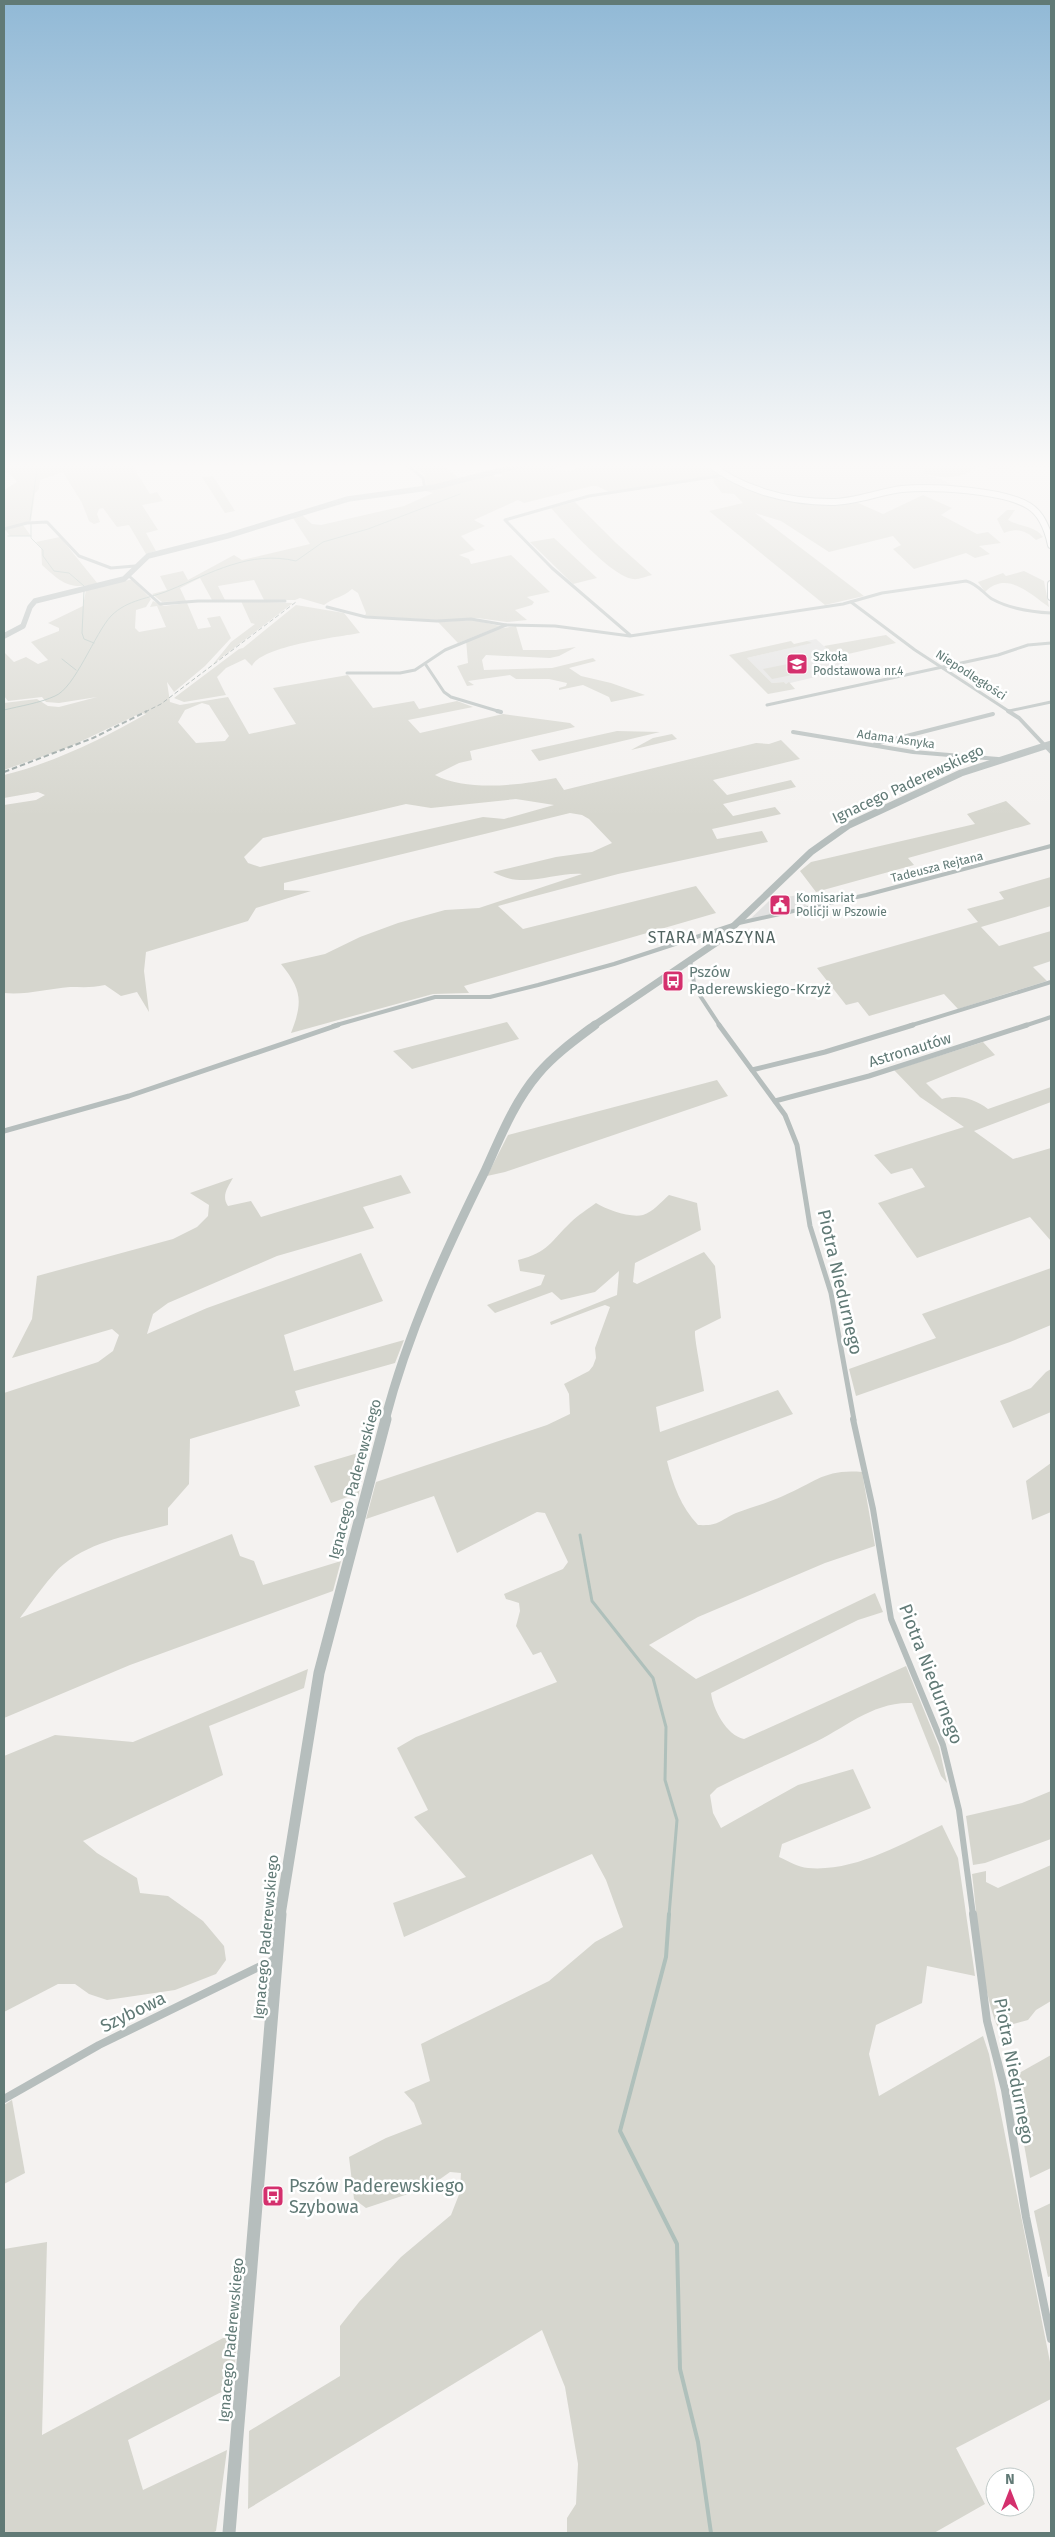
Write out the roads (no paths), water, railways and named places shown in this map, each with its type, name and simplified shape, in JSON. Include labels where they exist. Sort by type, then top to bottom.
[{"type":"main road","points":[[1051,584],[1051,597]]},
{"type":"street","points":[[4,636],[23,626],[30,607],[35,601],[119,580]]},
{"type":"street","points":[[134,580],[157,603],[163,604],[198,601],[285,601]]},
{"type":"street","points":[[566,580],[630,636]]},
{"type":"street","points":[[327,607],[366,617],[437,622],[471,619],[506,625],[555,626],[630,636],[851,602],[882,593],[966,581],[975,583],[989,598],[1015,607],[1051,613]]},
{"type":"street","name":"Niepodległości","points":[[851,602],[940,667],[1009,711],[1048,745],[1051,752]]},
{"type":"street","points":[[347,673],[400,673],[426,665],[445,650],[506,625]]},
{"type":"street","points":[[767,705],[998,656],[1028,645],[1051,643]]},
{"type":"street","points":[[426,665],[444,692],[451,697],[501,712]]},
{"type":"street","points":[[1009,711],[1051,702]]},
{"type":"street","points":[[872,745],[993,714]]},
{"type":"street","name":"Adama Asnyka","points":[[793,732],[927,754],[998,759]]},
{"type":"street","name":"Ignacego Paderewskiego","points":[[229,2533],[281,1903],[319,1673],[391,1399],[426,1295],[493,1150],[518,1102],[537,1075],[581,1034],[717,942],[739,924],[812,852],[838,832],[925,789],[998,759],[1048,745]]},
{"type":"street","name":"Tadeusza Rejtana","points":[[4,1131],[129,1096],[276,1044],[426,999],[451,995],[490,996],[538,985],[614,964],[739,924],[809,909],[1051,846]]},
{"type":"street","name":"Piotra Niedurnego","points":[[690,960],[695,988],[703,1002],[788,1119],[797,1145],[810,1226],[831,1293],[850,1403],[873,1509],[891,1619],[943,1745],[957,1802],[988,2021],[1005,2090],[1026,2216],[1051,2339]]},
{"type":"street","points":[[752,1070],[825,1052],[1051,982]]},
{"type":"street","name":"Astronautów","points":[[775,1101],[869,1076],[1051,1017]]},
{"type":"street","name":"Szybowa","points":[[4,2099],[99,2045],[278,1957]]},
{"type":"waterway","points":[[78,580],[84,586]]},
{"type":"waterway","points":[[94,643],[111,616],[124,606],[192,580]]},
{"type":"waterway","points":[[84,591],[82,633],[84,639],[94,643]]},
{"type":"waterway","points":[[4,710],[43,701],[62,691],[70,683],[94,643]]},
{"type":"waterway","points":[[62,659],[76,670]]},
{"type":"waterway","points":[[580,1535],[592,1601],[653,1678],[666,1727],[665,1780],[677,1820],[669,1915]]},
{"type":"waterway","points":[[669,1914],[666,1957],[620,2131],[677,2244],[680,2369],[698,2442],[711,2533]]},
{"type":"railway","points":[[4,772],[93,738],[161,704],[296,602]]},
{"type":"place","name":"Szkoła Podstawowa nr.4","points":[[797,664]]},
{"type":"place","name":"Komisariat Policji w Pszowie","points":[[780,905]]},
{"type":"place","name":"Pszów Paderewskiego-Krzyż","points":[[673,981]]},
{"type":"place","name":"Pszów Paderewskiego Szybowa","points":[[273,2196]]},
{"type":"district","name":"STARA MASZYNA","points":[[712,937]]}]
